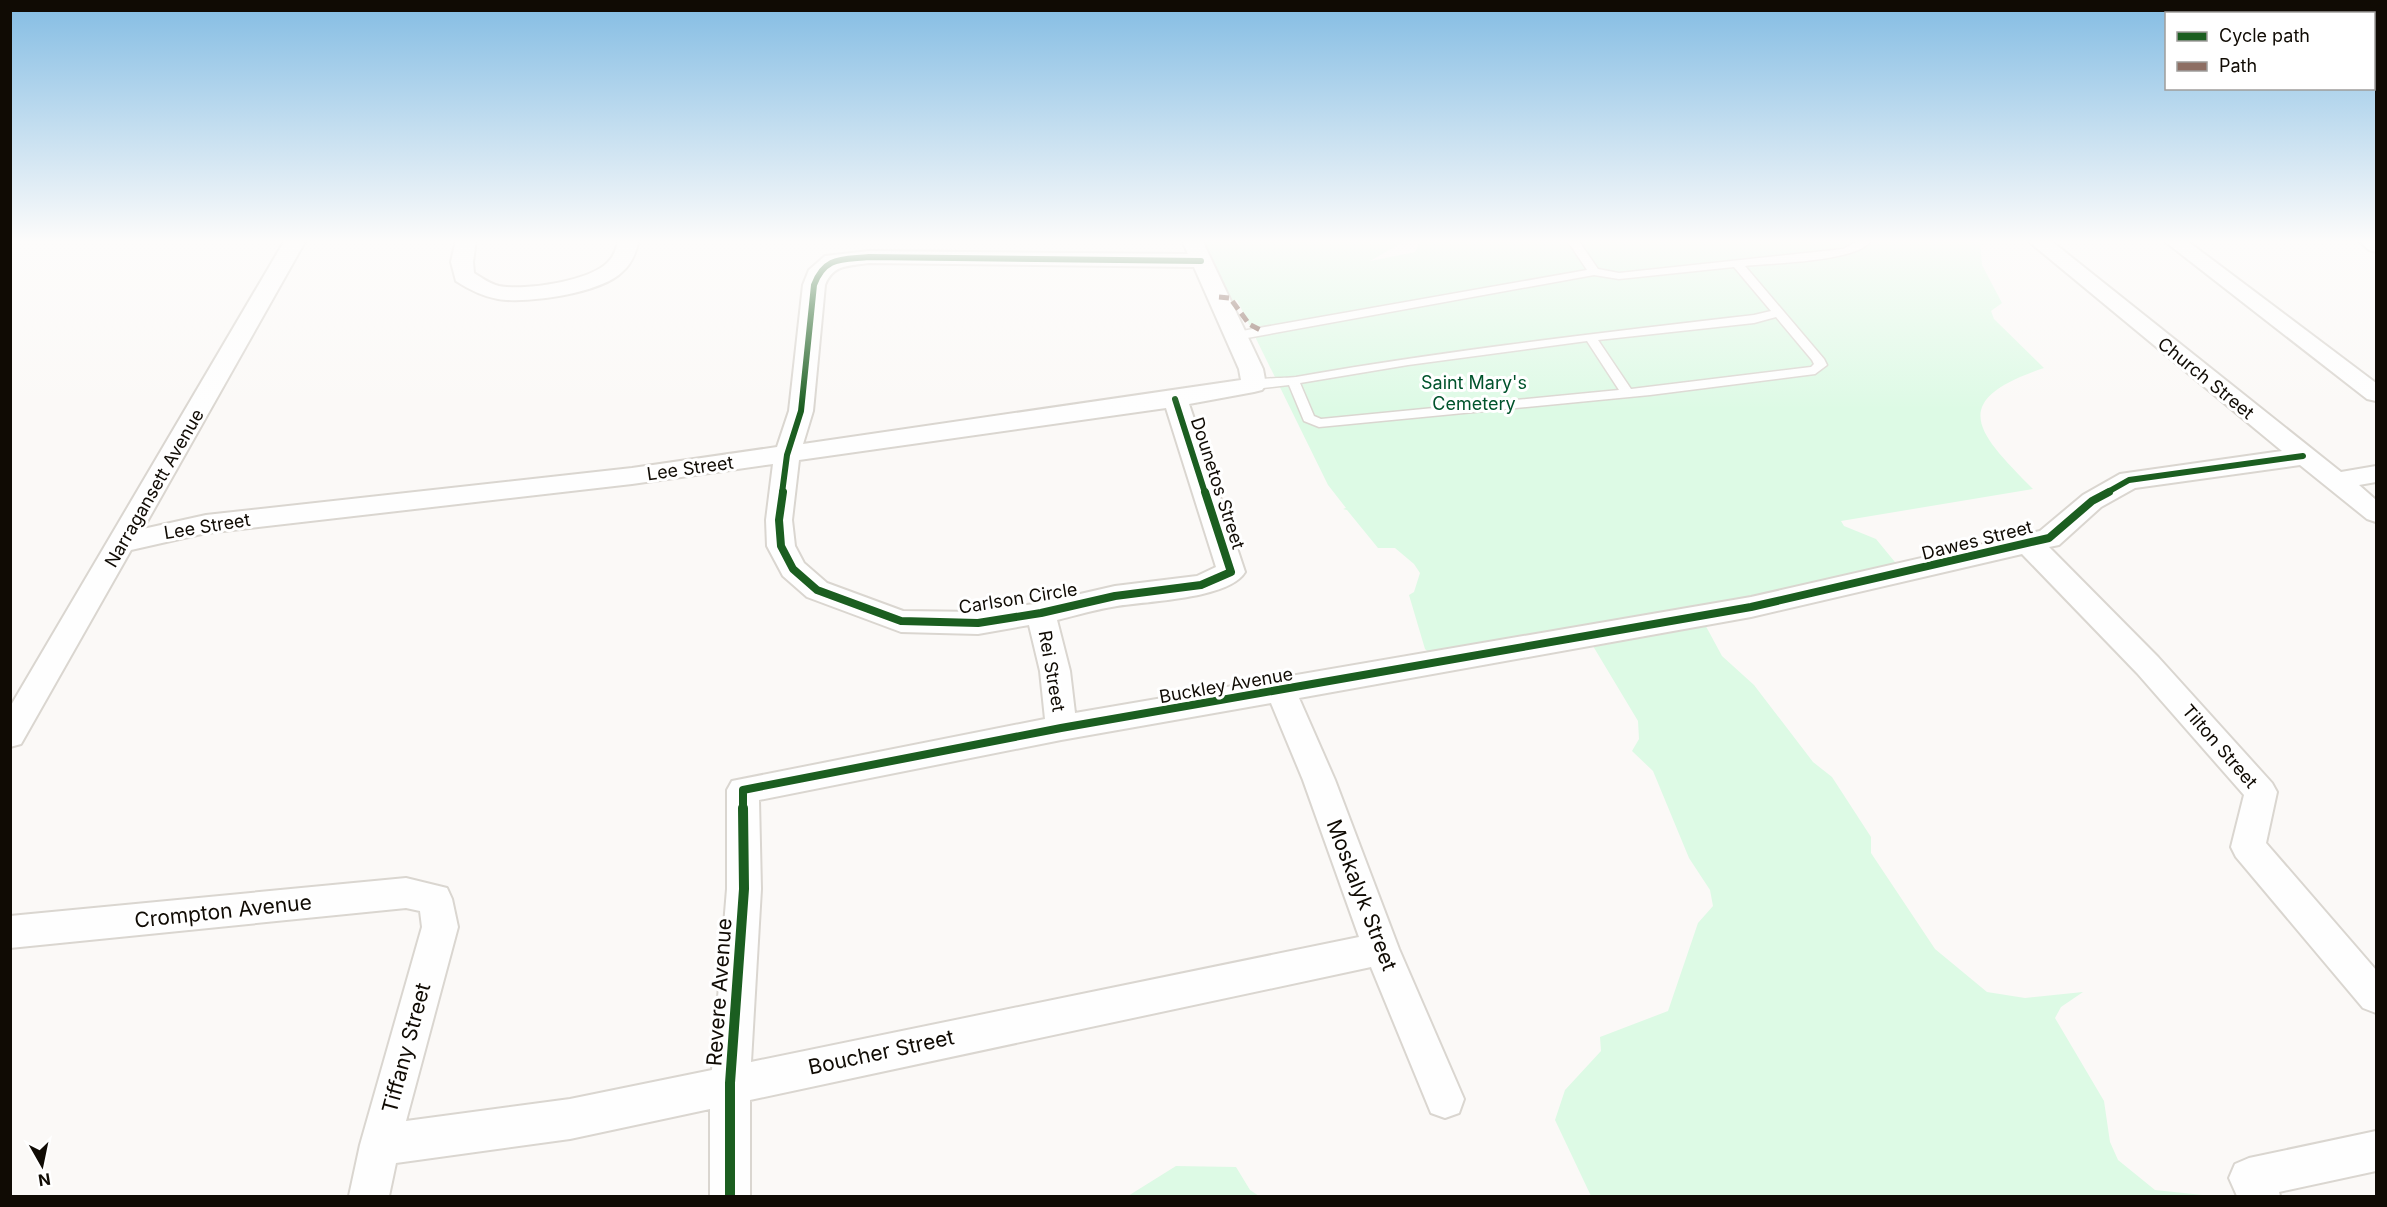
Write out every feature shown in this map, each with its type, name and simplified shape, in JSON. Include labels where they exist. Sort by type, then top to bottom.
[{"type":"street","name":"Narragansett Avenue","points":[[10,735],[124,542],[264,296]]},
{"type":"street","name":"Carlson Circle","points":[[813,296],[801,411],[787,455],[779,520],[781,546],[793,569],[817,590],[901,621],[978,623],[1041,613],[1115,596],[1201,585],[1227,573]]},
{"type":"street","points":[[1218,296],[1251,369],[1254,385]]},
{"type":"street","name":"Church Street","points":[[2106,296],[2376,513]]},
{"type":"street","points":[[2247,296],[2376,394]]},
{"type":"street","name":"Lee Street","points":[[124,542],[206,524],[632,476],[1175,399],[1254,385]]},
{"type":"street","name":"Dounetos Street","points":[[1175,399],[1231,572],[1227,573]]},
{"type":"street","name":"Dawes Street","points":[[1714,614],[2049,538],[2092,501],[2129,480],[2303,456]]},
{"type":"street","points":[[2336,481],[2376,474]]},
{"type":"street","name":"Tilton Street","points":[[2029,544],[2159,675],[2261,792],[2248,847],[2376,996]]},
{"type":"street","name":"Rei Street","points":[[1041,613],[1055,671],[1061,728]]},
{"type":"street","name":"Buckley Avenue","points":[[743,789],[1061,728],[1281,692],[1714,614]]},
{"type":"street","name":"Moskalyk Street","points":[[1281,692],[1319,780],[1381,949],[1445,1099]]},
{"type":"street","name":"Revere Avenue","points":[[730,1197],[730,1083],[744,889],[743,789]]},
{"type":"street","name":"Crompton Avenue","points":[[10,932],[406,892],[435,899]]},
{"type":"street","name":"Tiffany Street","points":[[369,1197],[380,1145],[440,927],[435,899]]},
{"type":"street","name":"Boucher Street","points":[[380,1145],[570,1119],[730,1083],[1381,949]]},
{"type":"street","points":[[2254,1187],[2376,1151]]},
{"type":"lane","points":[[1236,336],[1458,296]]},
{"type":"lane","points":[[1293,381],[1309,418],[1319,423],[1627,393],[1815,369],[1821,365],[1765,296]]},
{"type":"lane","points":[[1254,385],[1293,381],[1349,369],[1754,319],[1779,313]]},
{"type":"lane","points":[[1591,339],[1627,393]]},
{"type":"green space","name":"Saint Mary's Cemetery","points":[[1218,296],[1998,296],[2002,303],[1991,311],[1994,319],[2044,368],[2013,380],[1993,393],[1983,406],[1981,420],[1986,435],[1998,451],[2033,489],[1841,521],[1844,526],[1876,539],[1904,573],[1702,619],[1722,656],[1754,685],[1813,762],[1832,777],[1871,837],[1871,853],[1935,949],[1987,992],[2025,998],[2083,992],[2061,1007],[2055,1018],[2104,1101],[2110,1142],[2118,1160],[2155,1190],[2212,1196],[1591,1196],[1555,1120],[1565,1090],[1601,1051],[1600,1037],[1668,1011],[1698,923],[1713,906],[1710,890],[1689,858],[1653,771],[1632,751],[1639,739],[1638,721],[1590,641],[1443,665],[1425,649],[1409,595],[1414,592],[1420,573],[1414,564],[1395,548],[1378,548],[1347,510],[1343,509],[1346,508],[1328,485],[1237,300],[1221,302]]},
{"type":"green space","points":[[1176,1166],[1236,1167],[1250,1190],[1259,1196],[1128,1196]]},
{"type":"marked path","points":[[1219,297],[1230,298],[1249,324],[1262,331]]},
{"type":"cycle path","points":[[813,296],[801,411],[787,455],[779,520],[781,546],[793,569],[817,590],[901,621],[978,623],[1041,613],[1115,596],[1201,585],[1231,572],[1175,399]]},
{"type":"cycle path","points":[[730,1196],[730,1083],[744,889],[743,790],[1061,728],[1751,607],[2049,538],[2092,501],[2129,480],[2303,456]]}]
